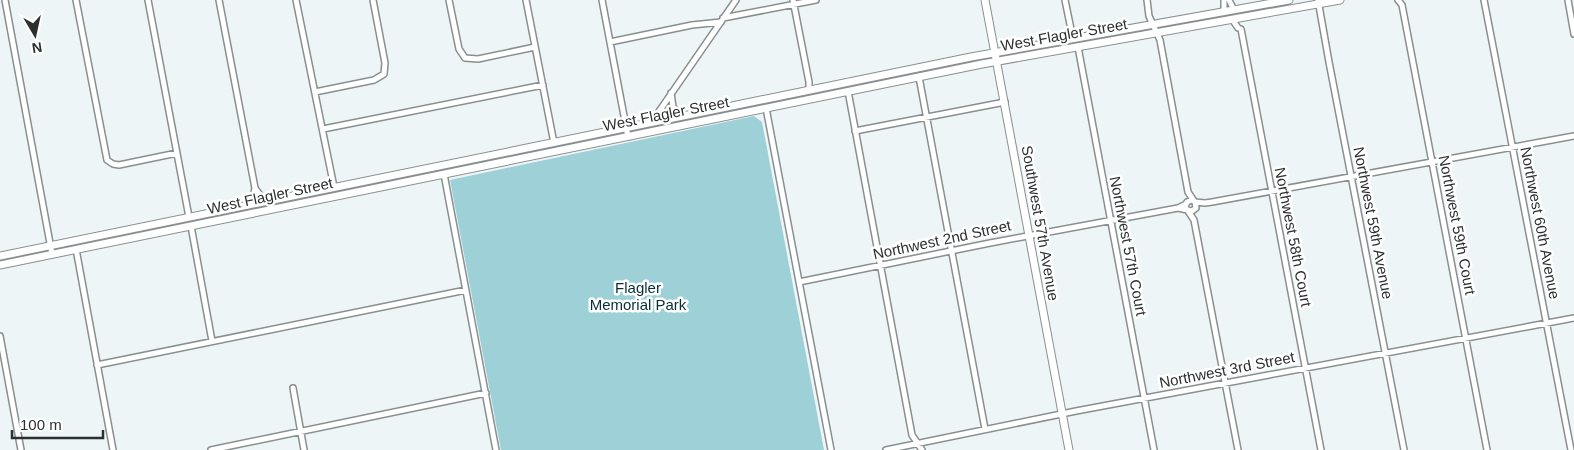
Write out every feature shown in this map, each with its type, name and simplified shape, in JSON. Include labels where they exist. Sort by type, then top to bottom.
[{"type":"main road","name":"Southwest 57th Avenue","points":[[985,0],[1069,450]]},
{"type":"main road","name":"West Flagler Street","points":[[0,256],[808,90],[1072,38],[1289,0]]},
{"type":"main road","name":"West Flagler Street","points":[[0,265],[996,61],[1319,2],[1340,0]]},
{"type":"main road","points":[[848,92],[862,80]]},
{"type":"main road","points":[[796,102],[804,97],[808,90]]},
{"type":"main road","points":[[640,134],[651,123]]},
{"type":"main road","points":[[517,150],[518,158]]},
{"type":"main road","points":[[444,174],[462,161]]},
{"type":"main road","points":[[428,177],[441,166]]},
{"type":"main road","points":[[312,201],[325,195],[334,187]]},
{"type":"main road","points":[[191,226],[208,213]]},
{"type":"main road","points":[[76,249],[93,237]]},
{"type":"street","points":[[5,0],[52,254]]},
{"type":"street","points":[[76,0],[106,155],[110,163],[120,165],[177,153]]},
{"type":"street","points":[[148,0],[189,217]]},
{"type":"street","points":[[220,0],[255,188],[252,204]]},
{"type":"street","points":[[296,0],[334,187]]},
{"type":"street","points":[[315,92],[374,80],[384,74],[385,63],[372,0]]},
{"type":"street","points":[[449,0],[459,49],[466,58],[478,59],[535,47]]},
{"type":"street","points":[[526,0],[554,143]]},
{"type":"street","points":[[602,0],[628,137]]},
{"type":"street","points":[[651,123],[736,0]]},
{"type":"street","points":[[610,42],[722,20],[794,2],[816,0]]},
{"type":"street","points":[[1065,0],[1072,38]]},
{"type":"street","points":[[1146,0],[1149,16],[1160,40],[1188,192],[1187,207],[1194,220]]},
{"type":"street","points":[[1224,0],[1224,12]]},
{"type":"street","points":[[1229,0],[1234,10]]},
{"type":"street","name":"Northwest 60th Avenue","points":[[1484,0],[1571,450]]},
{"type":"street","points":[[1568,0],[1574,34]]},
{"type":"street","points":[[794,2],[809,82],[808,90]]},
{"type":"street","name":"Northwest 59th Avenue","points":[[1319,2],[1404,450]]},
{"type":"street","name":"Northwest 59th Court","points":[[1401,2],[1487,450]]},
{"type":"street","name":"Northwest 58th Court","points":[[1244,17],[1243,28],[1241,29],[1320,450]]},
{"type":"street","points":[[1232,19],[1238,28],[1241,29]]},
{"type":"street","name":"Northwest 57th Court","points":[[1078,47],[1154,450]]},
{"type":"street","points":[[919,77],[985,429]]},
{"type":"street","points":[[323,129],[543,85]]},
{"type":"street","points":[[848,92],[912,435],[922,450]]},
{"type":"street","points":[[671,93],[673,107],[681,116]]},
{"type":"street","points":[[855,131],[1005,102]]},
{"type":"street","points":[[766,108],[831,450]]},
{"type":"street","name":"Northwest 2nd Street","points":[[800,282],[1111,220],[1574,136]]},
{"type":"street","points":[[444,174],[496,450]]},
{"type":"street","points":[[255,188],[265,202]]},
{"type":"street","points":[[1188,192],[1195,205],[1194,220],[1238,450]]},
{"type":"street","name":"Northwest 2nd Street","points":[[1187,207],[1190,200],[1195,205]]},
{"type":"street","points":[[191,226],[212,341]]},
{"type":"street","points":[[76,249],[113,450]]},
{"type":"street","points":[[97,365],[466,290]]},
{"type":"street","name":"Northwest 3rd Street","points":[[886,450],[1144,398],[1574,318]]},
{"type":"street","points":[[0,336],[21,450]]},
{"type":"street","points":[[293,388],[304,450]]},
{"type":"street","points":[[211,450],[486,394]]},
{"type":"green space","name":"Flagler Memorial Park","points":[[754,116],[762,122],[824,450],[501,450],[450,180]]}]
